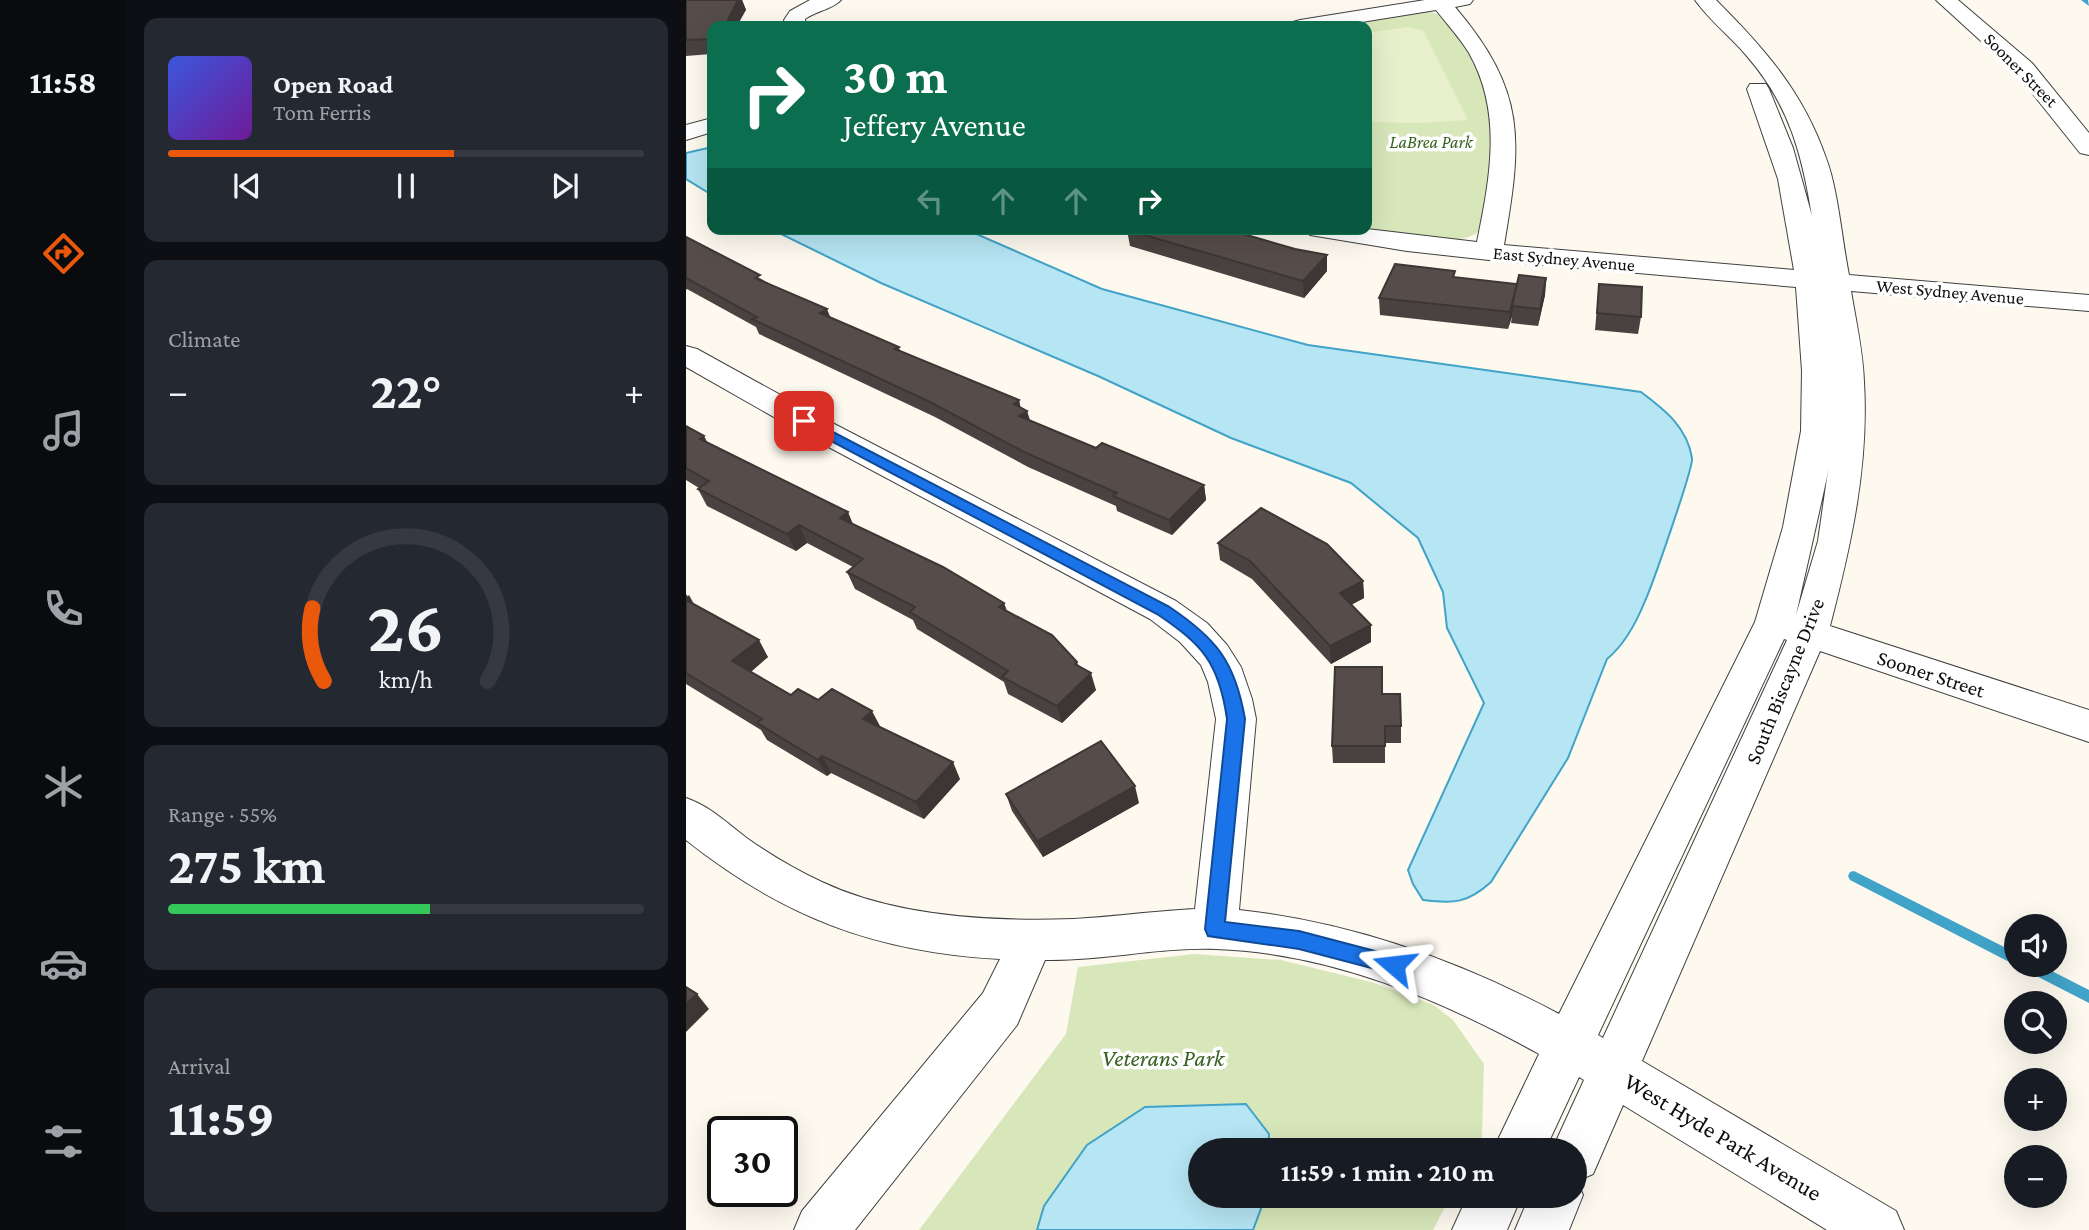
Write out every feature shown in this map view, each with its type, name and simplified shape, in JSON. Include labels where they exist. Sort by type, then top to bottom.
[{"type":"street","points":[[794,21],[800,12],[831,0]]},
{"type":"street","name":"South Biscayne Drive","points":[[1583,1138],[1809,633],[1835,541],[1849,427],[1849,380],[1824,281],[1774,122],[1758,89],[1738,60],[1683,0]]},
{"type":"street","name":"South Biscayne Drive","points":[[1524,1138],[1773,622],[1799,542],[1817,430],[1824,281],[1815,160],[1793,107],[1754,50],[1705,0]]},
{"type":"street","name":"Sooner Street","points":[[1945,0],[2024,68],[2089,148]]},
{"type":"street","points":[[1332,21],[1452,2],[1485,63],[1502,107],[1505,130],[1504,165],[1489,252]]},
{"type":"street","points":[[686,133],[707,127]]},
{"type":"street","name":"East Sydney Avenue","points":[[1363,235],[1489,252],[1824,281]]},
{"type":"street","name":"West Sydney Avenue","points":[[1824,281],[2089,303]]},
{"type":"street","points":[[686,355],[804,421],[1163,610],[1193,630],[1206,643],[1231,687],[1236,719],[1215,929]]},
{"type":"street","name":"Sooner Street","points":[[1773,622],[2089,726]]},
{"type":"street","name":"West Hyde Park Avenue","points":[[686,816],[778,881],[849,912],[944,933],[1032,939],[1215,929],[1299,940],[1419,973],[1475,997],[1570,1044],[1877,1230]]},
{"type":"street","points":[[821,1230],[1000,1009],[1032,939]]},
{"type":"street","points":[[1479,1230],[1490,1208]]},
{"type":"street","points":[[1542,1230],[1551,1208]]},
{"type":"green space","name":"LaBrea Park","points":[[1427,11],[1441,15],[1468,50],[1490,97],[1496,143],[1481,229],[1472,236],[1444,240],[1427,239],[1372,230],[1372,21],[1364,21]]},
{"type":"green space","points":[[1408,27],[1423,30],[1468,120],[1372,122],[1372,32]]},
{"type":"green space","name":"Veterans Park","points":[[1194,954],[1281,960],[1371,982],[1434,1005],[1453,1020],[1484,1064],[1481,1138],[1188,1138],[1188,1208],[1444,1208],[1433,1230],[919,1230],[1066,1034],[1078,967]]},
{"type":"water","points":[[707,148],[707,192],[686,179],[686,153]]},
{"type":"water","points":[[783,235],[979,235],[1102,289],[1308,345],[1641,392],[1674,420],[1689,447],[1691,466],[1649,591],[1629,632],[1607,659],[1568,758],[1491,882],[1468,898],[1452,902],[1423,900],[1408,870],[1484,703],[1447,628],[1443,592],[1418,538],[1351,483],[1231,438],[1098,376],[881,283]]},
{"type":"water","points":[[1246,1104],[1269,1134],[1269,1138],[1188,1138],[1188,1208],[1261,1208],[1253,1230],[1037,1230],[1044,1206],[1087,1145],[1145,1107]]},
{"type":"building","points":[[686,0],[738,0],[728,21],[707,21],[707,39],[686,40]]},
{"type":"building","points":[[1144,235],[1247,235],[1327,255],[1303,281]]},
{"type":"building","points":[[686,237],[760,275],[755,278],[827,309],[820,313],[899,347],[895,349],[1019,400],[1014,404],[1027,411],[1019,416],[1096,448],[1102,443],[1204,485],[1169,520],[1113,496],[1117,493],[1024,452],[930,402],[752,319],[757,317],[686,278]]},
{"type":"building","points":[[1395,264],[1455,271],[1453,277],[1517,284],[1510,312],[1379,298]]},
{"type":"building","points":[[1519,275],[1546,278],[1540,309],[1512,306]]},
{"type":"building","points":[[1599,284],[1642,287],[1641,317],[1597,313]]},
{"type":"building","points":[[686,426],[704,436],[700,439],[848,512],[840,518],[943,567],[1004,603],[999,607],[1052,635],[1077,662],[1075,664],[1091,673],[1057,706],[1002,677],[1008,671],[910,612],[915,607],[847,572],[863,559],[799,525],[787,534],[698,489],[709,481],[686,468]]},
{"type":"building","points":[[1261,508],[1327,544],[1363,581],[1340,593],[1371,625],[1330,646],[1250,561],[1218,543]]},
{"type":"building","points":[[686,600],[759,640],[732,661],[791,695],[798,689],[818,700],[832,689],[872,711],[863,719],[953,762],[916,802],[822,756],[818,760],[757,723],[762,719],[686,673]]},
{"type":"building","points":[[1335,667],[1382,667],[1382,694],[1400,694],[1401,726],[1385,726],[1385,746],[1332,746]]},
{"type":"building","points":[[1101,741],[1135,786],[1037,841],[1006,794]]},
{"type":"building","points":[[686,987],[697,994],[686,1004]]},
{"type":"waterway","points":[[2084,0],[2089,4]]},
{"type":"waterway","points":[[1854,876],[2004,954]]},
{"type":"waterway","points":[[2050,977],[2089,997]]},
{"type":"route","points":[[804,421],[1163,610],[1193,630],[1216,656],[1231,687],[1236,719],[1215,929],[1299,940],[1394,965]]}]
